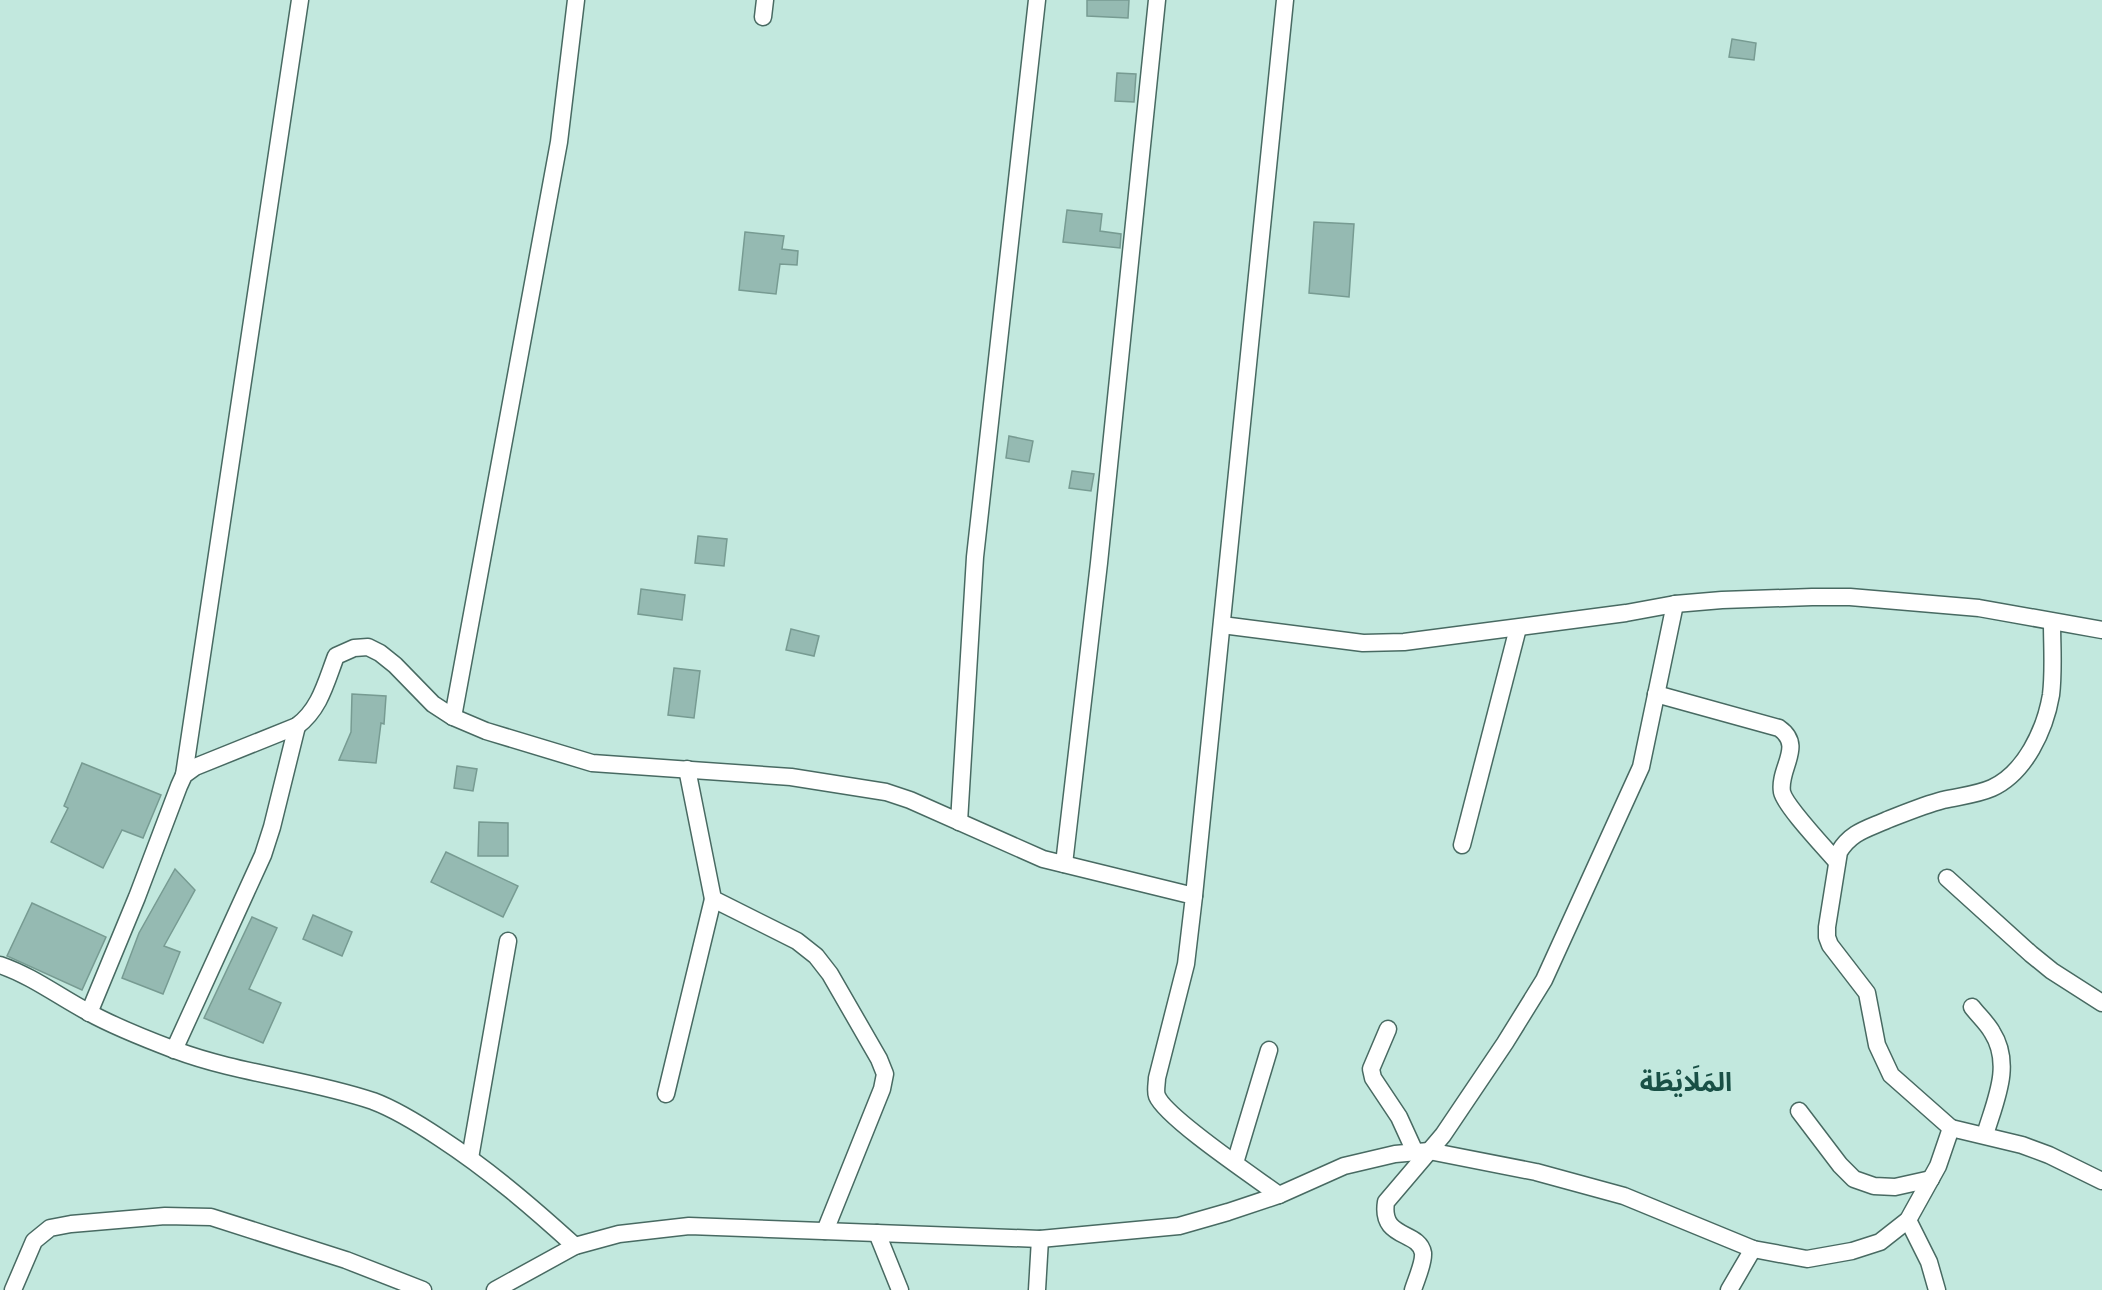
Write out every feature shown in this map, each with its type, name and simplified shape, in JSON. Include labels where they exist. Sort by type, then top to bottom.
[{"type":"street","points":[[89,1013],[138,897],[184,775],[300,0]]},
{"type":"street","points":[[453,717],[559,142],[576,0]]},
{"type":"street","points":[[959,822],[975,558],[1037,0]]},
{"type":"street","points":[[1064,864],[1099,563],[1157,0]]},
{"type":"street","points":[[1279,1195],[1191,1130],[1162,1105],[1156,1094],[1157,1078],[1186,964],[1194,897],[1286,0]]},
{"type":"street","points":[[1222,625],[1363,643],[1404,642],[1626,614],[1675,604],[1762,598],[1850,597],[1979,608],[2102,630]]},
{"type":"street","points":[[1413,1290],[1423,1253],[1420,1245],[1392,1227],[1384,1213],[1386,1202],[1422,1151],[1443,1135],[1544,980],[1641,767],[1675,604]]},
{"type":"street","points":[[2052,622],[2050,695],[2041,730],[2023,762],[2007,780],[1975,794],[1942,800],[1914,809],[1853,834],[1839,852],[1827,937],[1830,945],[1867,993],[1877,1045],[1891,1075],[1951,1128],[1985,1135],[2049,1155],[2102,1181]]},
{"type":"street","points":[[1462,845],[1518,628]]},
{"type":"street","points":[[184,775],[195,767],[297,726],[314,709],[336,656],[354,648],[368,647],[395,665],[433,704],[453,717],[486,731],[592,763],[791,777],[886,792],[910,800],[1035,856],[1194,897]]},
{"type":"street","points":[[1656,694],[1779,728],[1787,733],[1791,742],[1782,792],[1788,804],[1837,862]]},
{"type":"street","points":[[174,1050],[263,855],[297,726]]},
{"type":"street","points":[[666,1094],[714,899],[687,769]]},
{"type":"street","points":[[1947,878],[2038,960],[2102,1003]]},
{"type":"street","points":[[714,899],[797,941],[816,956],[830,974],[879,1059],[885,1074],[882,1089],[825,1231]]},
{"type":"street","points":[[470,1158],[508,941]]},
{"type":"street","points":[[0,965],[21,972],[89,1013],[174,1050],[209,1062],[302,1082],[373,1102],[411,1119],[470,1158],[529,1204],[574,1246]]},
{"type":"street","points":[[1972,1007],[1993,1033],[2003,1057],[2003,1073],[1985,1135]]},
{"type":"street","points":[[1388,1029],[1371,1069],[1373,1078],[1422,1151]]},
{"type":"street","points":[[1235,1162],[1269,1050]]},
{"type":"street","points":[[1799,1111],[1840,1165],[1854,1179],[1874,1186],[1895,1187],[1931,1179]]},
{"type":"street","points":[[495,1290],[574,1246],[619,1234],[689,1226],[1040,1239],[1179,1226],[1279,1195],[1344,1166],[1395,1154],[1422,1151],[1536,1172],[1624,1196],[1753,1249],[1807,1259],[1852,1251],[1881,1242],[1908,1220],[1931,1179],[1951,1128]]},
{"type":"street","points":[[13,1290],[34,1241],[50,1228],[70,1224],[165,1216],[211,1217],[346,1260],[423,1290]]},
{"type":"street","points":[[1908,1220],[1929,1262],[1938,1290]]},
{"type":"street","points":[[877,1233],[900,1290]]},
{"type":"street","points":[[1038,1290],[1040,1239]]},
{"type":"street","points":[[1729,1290],[1753,1249]]},
{"type":"building","points":[[1087,0],[1129,0],[1128,18],[1087,16]]},
{"type":"building","points":[[1732,39],[1756,43],[1754,60],[1729,57]]},
{"type":"building","points":[[1117,73],[1136,74],[1134,102],[1115,101]]},
{"type":"building","points":[[1067,210],[1102,214],[1100,231],[1121,234],[1120,248],[1063,242]]},
{"type":"building","points":[[1314,222],[1354,224],[1349,297],[1309,293]]},
{"type":"building","points":[[745,232],[784,236],[782,249],[798,251],[797,265],[780,264],[776,294],[739,290]]},
{"type":"building","points":[[1009,436],[1033,441],[1029,462],[1006,458]]},
{"type":"building","points":[[1072,471],[1094,474],[1091,491],[1069,488]]},
{"type":"building","points":[[698,536],[727,539],[724,566],[695,563]]},
{"type":"building","points":[[641,589],[685,595],[682,620],[638,614]]},
{"type":"building","points":[[791,629],[819,636],[814,656],[786,650]]},
{"type":"building","points":[[674,668],[700,671],[694,718],[668,715]]},
{"type":"building","points":[[352,694],[386,696],[384,724],[381,723],[376,763],[339,760],[351,732]]},
{"type":"building","points":[[82,763],[161,795],[143,838],[122,830],[103,868],[51,842],[68,808],[64,806]]},
{"type":"building","points":[[457,766],[477,769],[473,791],[454,788]]},
{"type":"building","points":[[479,822],[508,823],[508,856],[478,856]]},
{"type":"building","points":[[446,852],[518,886],[503,917],[431,882]]},
{"type":"building","points":[[175,869],[195,890],[164,946],[180,952],[163,994],[122,978],[139,933]]},
{"type":"building","points":[[32,903],[106,937],[82,990],[7,956]]},
{"type":"building","points":[[313,915],[352,932],[342,956],[303,939]]},
{"type":"building","points":[[252,917],[277,928],[249,989],[281,1003],[263,1043],[204,1018]]},
{"type":"district","name":"المَلَايْطَة","points":[[1686,1082]]}]
